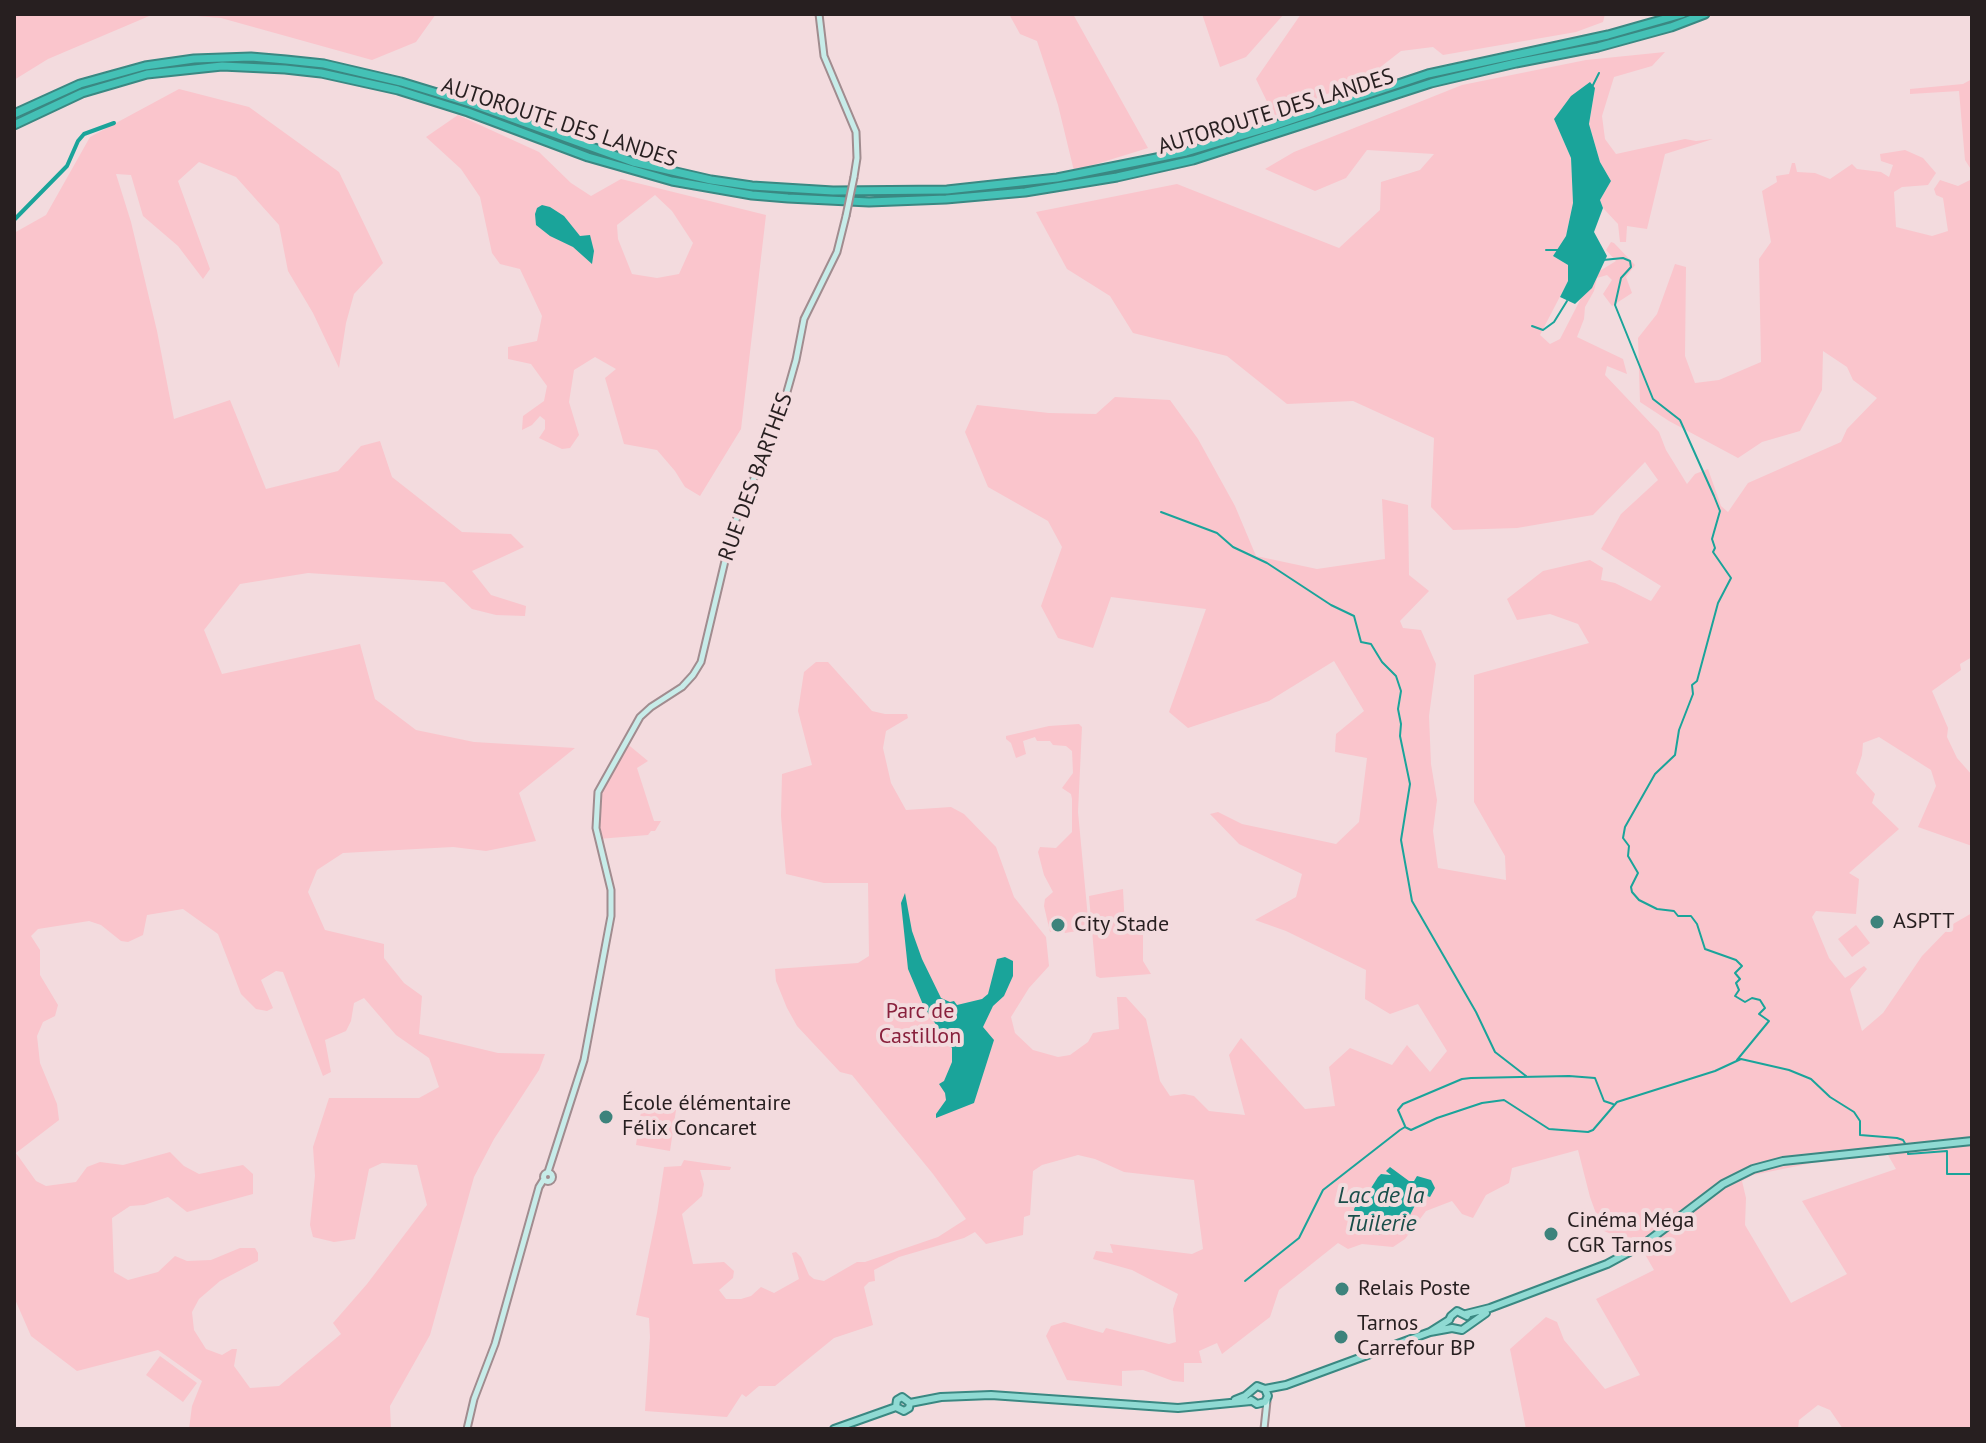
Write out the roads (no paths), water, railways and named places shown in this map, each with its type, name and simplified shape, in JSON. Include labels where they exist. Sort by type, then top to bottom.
[{"type":"highway","name":"AUTOROUTE DES LANDES","points":[[14,114],[80,84],[134,68],[194,59],[275,59],[324,64],[401,82],[470,103],[633,162],[711,180],[818,191],[947,190],[1057,178],[1186,152],[1428,74],[1595,38],[1682,14]]},
{"type":"highway","name":"AUTOROUTE DES LANDES","points":[[14,125],[82,93],[147,74],[222,66],[285,69],[321,73],[421,97],[588,157],[672,181],[788,198],[869,202],[946,199],[1071,184],[1193,160],[1431,83],[1598,47],[1671,27],[1705,14]]},
{"type":"main road","points":[[1253,1399],[1257,1386],[1265,1389],[1286,1385],[1450,1324],[1455,1312],[1466,1314],[1504,1303],[1607,1264],[1644,1244],[1723,1184],[1753,1169],[1783,1161],[1972,1141]]},
{"type":"main road","points":[[1450,1324],[1462,1330],[1468,1323],[1504,1303]]},
{"type":"main road","points":[[1466,1314],[1468,1323]]},
{"type":"main road","points":[[834,1429],[896,1407],[904,1411],[910,1403],[941,1397],[991,1395],[1178,1408],[1267,1399],[1286,1385]]},
{"type":"main road","points":[[1265,1389],[1267,1399]]},
{"type":"street","name":"RUE DES BARTHES","points":[[467,1429],[474,1399],[507,1305],[539,1187],[544,1179],[551,1179],[548,1172],[584,1060],[611,916],[611,890],[596,828],[598,792],[640,717],[682,687],[701,662],[733,527],[779,420],[804,319],[837,252],[846,216],[857,158],[856,132],[824,56],[819,14]]},
{"type":"street","points":[[1253,1399],[1266,1417]]},
{"type":"street","points":[[1264,1429],[1267,1399]]},
{"type":"water","points":[[1590,82],[1595,88],[1589,124],[1600,162],[1611,181],[1600,200],[1603,208],[1594,232],[1607,256],[1592,288],[1575,304],[1560,297],[1568,281],[1568,265],[1553,256],[1566,236],[1573,203],[1571,158],[1554,119],[1571,96]]},
{"type":"water","points":[[542,205],[564,216],[580,236],[590,235],[594,251],[592,264],[573,247],[536,225],[535,214]]},
{"type":"water","points":[[905,893],[912,931],[941,998],[954,1001],[957,1005],[982,999],[988,994],[997,959],[1005,957],[1013,961],[1013,976],[1004,996],[993,1006],[983,1027],[994,1040],[974,1103],[936,1118],[946,1100],[939,1084],[944,1081],[952,1062],[952,1048],[924,1007],[908,969],[901,903]]},
{"type":"water","name":"Lac de la Tuilerie","points":[[1390,1167],[1409,1181],[1414,1181],[1417,1176],[1431,1180],[1435,1188],[1430,1197],[1421,1194],[1410,1215],[1405,1216],[1403,1225],[1397,1230],[1377,1235],[1356,1219],[1354,1209],[1364,1191],[1371,1188],[1381,1174],[1391,1175],[1386,1171]]},
{"type":"waterway","points":[[1592,87],[1599,73]]},
{"type":"waterway","points":[[14,220],[67,166],[84,134],[114,123]]},
{"type":"waterway","points":[[1546,250],[1558,250]]},
{"type":"waterway","points":[[1603,260],[1623,258],[1630,261],[1631,267],[1621,278],[1615,305],[1653,399],[1680,420],[1714,496],[1720,511],[1712,539],[1713,552],[1731,578],[1718,603],[1697,681],[1692,685],[1693,694],[1679,730],[1675,755],[1655,774],[1625,827],[1623,838],[1629,846],[1628,856],[1638,873],[1631,887],[1639,900],[1657,909],[1674,911],[1678,916],[1691,916],[1705,949],[1736,960],[1742,966],[1735,973],[1740,979],[1736,983],[1739,990],[1735,996],[1745,1002],[1752,998],[1760,1000],[1765,1008],[1759,1014],[1769,1021],[1737,1060]]},
{"type":"waterway","points":[[1532,326],[1543,330],[1554,322],[1567,301]]},
{"type":"waterway","points":[[1161,512],[1217,533],[1233,547],[1267,563],[1331,605],[1354,616],[1361,642],[1371,644],[1382,662],[1396,676],[1401,691],[1398,709],[1400,736],[1410,784],[1401,840],[1412,901],[1476,1012],[1495,1052],[1526,1076]]},
{"type":"waterway","points":[[1245,1281],[1299,1238],[1323,1190],[1400,1130],[1405,1127],[1411,1130],[1482,1103],[1504,1100],[1549,1129],[1588,1132],[1617,1102],[1715,1071],[1741,1059],[1789,1070],[1811,1079],[1830,1097],[1854,1112],[1860,1121],[1860,1135],[1897,1138],[1906,1145]]},
{"type":"waterway","points":[[1405,1126],[1398,1110],[1403,1104],[1471,1078],[1595,1078],[1604,1101],[1613,1104]]},
{"type":"waterway","points":[[1908,1151],[1908,1154],[1947,1151],[1947,1174],[1972,1174]]},
{"type":"place","name":"ASPTT","points":[[1877,922]]},
{"type":"place","name":"City Stade","points":[[1058,925]]},
{"type":"place","name":"École élémentaire Félix Concaret","points":[[606,1117]]},
{"type":"place","name":"Cinéma Méga CGR Tarnos","points":[[1551,1234]]},
{"type":"place","name":"Relais Poste","points":[[1342,1289]]},
{"type":"place","name":"Tarnos Carrefour BP","points":[[1341,1337]]},
{"type":"park label","name":"Parc de Castillon","points":[[920,1024]]}]
